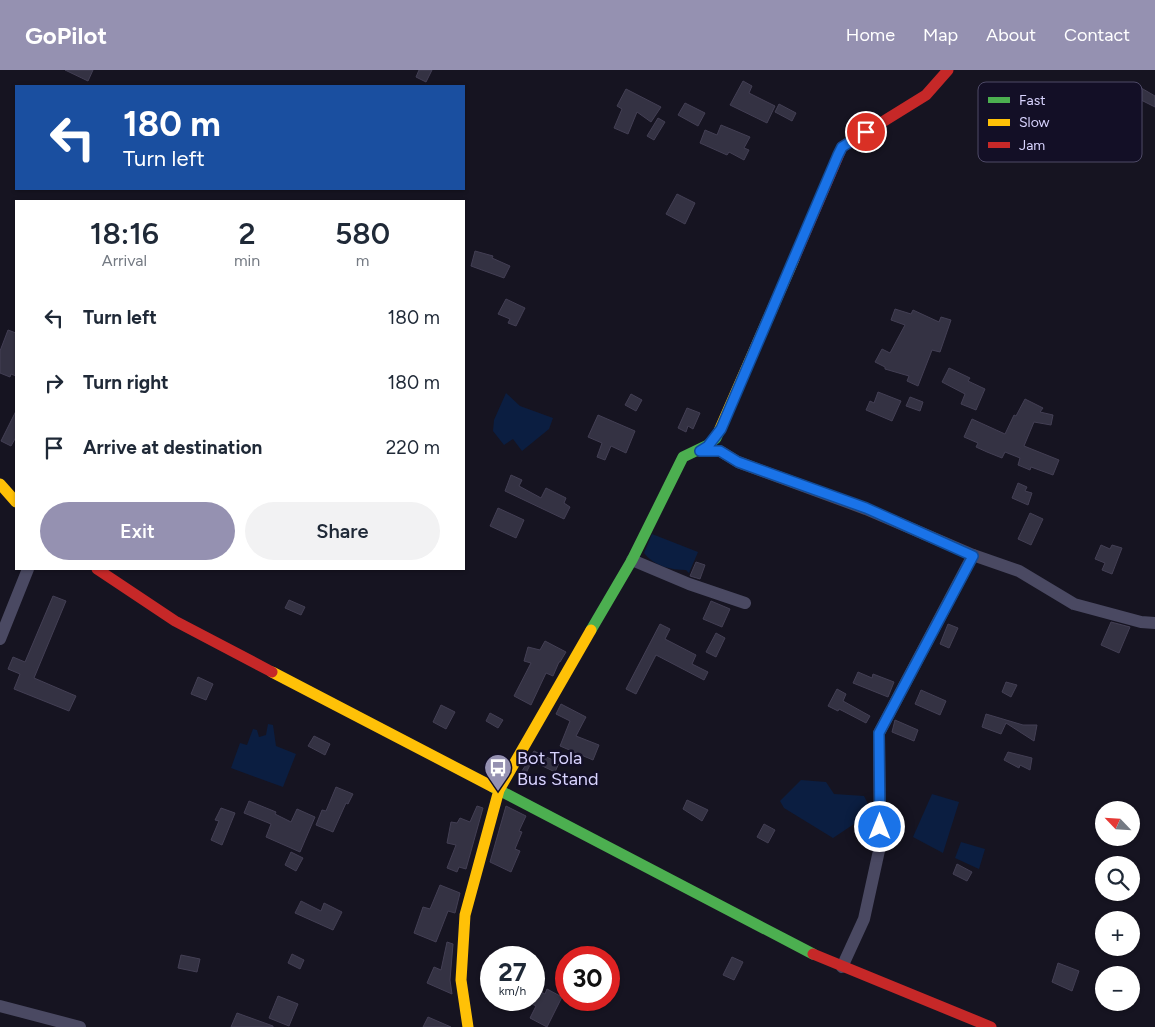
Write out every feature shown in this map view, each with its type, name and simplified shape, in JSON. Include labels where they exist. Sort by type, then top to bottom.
[{"type":"street","points":[[700,451],[708,446],[721,429],[842,147],[926,95],[948,70]]},
{"type":"street","points":[[468,1027],[461,980],[465,915],[499,790],[632,560],[683,457],[690,452],[720,451],[738,462],[866,508],[973,556],[1018,571],[1074,604],[1141,622],[1155,623]]},
{"type":"street","points":[[0,484],[15,501]]},
{"type":"street","points":[[842,967],[864,919],[880,846],[879,733],[973,556]]},
{"type":"street","points":[[632,560],[689,584],[745,603]]},
{"type":"street","points":[[0,639],[28,570]]},
{"type":"street","points":[[98,570],[175,621],[824,960],[991,1027]]},
{"type":"street","points":[[0,1006],[80,1027]]},
{"type":"water","points":[[506,393],[520,406],[553,418],[549,429],[522,451],[513,439],[504,445],[493,431],[494,420]]},
{"type":"water","points":[[652,534],[698,552],[689,573],[686,570],[663,566],[653,561],[644,553]]},
{"type":"water","points":[[268,724],[273,725],[276,746],[296,754],[283,787],[231,768],[240,743],[247,745],[253,729],[257,730],[259,737],[266,735]]},
{"type":"water","points":[[801,780],[826,782],[834,794],[864,796],[872,812],[833,838],[784,808],[780,801]]},
{"type":"water","points":[[932,794],[959,802],[943,853],[913,837]]},
{"type":"water","points":[[961,842],[985,849],[979,869],[955,858]]},
{"type":"building","points":[[65,70],[93,70],[88,81]]},
{"type":"building","points":[[419,70],[432,70],[426,82],[416,77]]},
{"type":"building","points":[[743,81],[752,86],[749,93],[775,106],[767,123],[730,105]]},
{"type":"building","points":[[1142,88],[1155,96],[1155,107],[1142,100]]},
{"type":"building","points":[[626,89],[661,107],[651,122],[637,112],[628,134],[614,128],[622,109],[617,106]]},
{"type":"building","points":[[685,103],[705,113],[698,126],[678,115]]},
{"type":"building","points":[[779,104],[796,113],[792,121],[775,112]]},
{"type":"building","points":[[658,118],[665,122],[654,140],[647,136]]},
{"type":"building","points":[[721,125],[750,137],[744,148],[749,150],[744,160],[729,152],[727,155],[700,143],[705,130],[717,135]]},
{"type":"building","points":[[677,194],[695,203],[685,224],[666,214]]},
{"type":"building","points":[[475,251],[493,256],[492,258],[510,266],[504,278],[471,266]]},
{"type":"building","points":[[506,299],[525,308],[516,326],[508,323],[510,319],[498,314]]},
{"type":"building","points":[[895,309],[911,314],[913,310],[939,322],[941,317],[951,320],[940,352],[932,350],[918,386],[907,381],[909,376],[885,369],[885,367],[875,362],[882,349],[890,353],[905,325],[891,320]]},
{"type":"building","points":[[8,330],[15,333],[15,376],[11,374],[10,377],[0,373],[0,351]]},
{"type":"building","points":[[949,368],[970,378],[968,381],[985,389],[976,410],[961,404],[965,394],[942,382]]},
{"type":"building","points":[[878,392],[901,401],[892,421],[866,410],[870,401],[874,403]]},
{"type":"building","points":[[631,394],[642,400],[636,411],[625,405]]},
{"type":"building","points":[[910,397],[923,402],[920,411],[906,406]]},
{"type":"building","points":[[1025,399],[1043,408],[1040,412],[1053,415],[1051,425],[1034,422],[1024,446],[1059,460],[1053,475],[1031,467],[1030,470],[1018,465],[1020,458],[1005,452],[1002,458],[987,452],[976,447],[978,443],[964,437],[972,419],[1005,434],[1014,415],[1016,416]]},
{"type":"building","points":[[687,408],[700,413],[693,429],[688,426],[686,432],[678,428]]},
{"type":"building","points":[[15,413],[15,439],[11,446],[1,441]]},
{"type":"building","points":[[598,415],[635,431],[626,453],[611,446],[605,460],[597,457],[602,443],[588,437]]},
{"type":"building","points":[[511,475],[522,480],[519,486],[541,498],[546,488],[566,498],[564,503],[570,507],[564,519],[505,491]]},
{"type":"building","points":[[1018,483],[1027,487],[1025,491],[1032,493],[1028,505],[1012,498]]},
{"type":"building","points":[[498,508],[524,520],[516,538],[490,526]]},
{"type":"building","points":[[1030,513],[1043,519],[1031,545],[1018,539]]},
{"type":"building","points":[[1101,545],[1110,549],[1112,545],[1122,548],[1112,574],[1102,570],[1105,563],[1095,559]]},
{"type":"building","points":[[696,562],[705,565],[700,579],[690,576]]},
{"type":"building","points":[[53,596],[66,601],[34,678],[76,696],[69,711],[14,689],[20,674],[8,669],[13,657],[25,662]]},
{"type":"building","points":[[289,600],[305,607],[301,615],[285,608]]},
{"type":"building","points":[[711,601],[730,609],[722,627],[703,619]]},
{"type":"building","points":[[1111,622],[1130,627],[1119,653],[1101,645]]},
{"type":"building","points":[[660,624],[670,629],[665,639],[696,655],[692,664],[708,672],[704,680],[656,655],[636,694],[626,689]]},
{"type":"building","points":[[948,624],[958,628],[949,648],[940,644]]},
{"type":"building","points":[[716,633],[725,638],[716,657],[706,652]]},
{"type":"building","points":[[545,641],[566,652],[553,676],[546,673],[531,705],[514,696],[531,663],[524,661],[528,647],[540,650]]},
{"type":"building","points":[[858,672],[872,678],[873,674],[894,682],[888,697],[853,683]]},
{"type":"building","points":[[198,677],[213,684],[206,700],[191,694]]},
{"type":"building","points":[[1006,682],[1017,685],[1011,697],[1002,692]]},
{"type":"building","points":[[837,689],[846,694],[843,701],[870,716],[866,723],[839,709],[838,711],[828,706]]},
{"type":"building","points":[[921,690],[946,701],[940,715],[915,704]]},
{"type":"building","points":[[561,704],[586,717],[576,736],[599,745],[593,760],[560,746],[570,721],[556,714]]},
{"type":"building","points":[[441,705],[455,712],[446,729],[433,722]]},
{"type":"building","points":[[490,713],[503,720],[498,728],[486,721]]},
{"type":"building","points":[[986,714],[1023,725],[1037,725],[1034,741],[1006,723],[1001,734],[982,727]]},
{"type":"building","points":[[895,720],[918,730],[914,741],[892,732]]},
{"type":"building","points":[[314,736],[330,744],[325,755],[308,746]]},
{"type":"building","points":[[534,751],[559,763],[555,772],[532,761],[526,773],[522,771]]},
{"type":"building","points":[[1008,752],[1032,758],[1030,770],[1020,765],[1019,768],[1004,760]]},
{"type":"building","points":[[336,787],[353,794],[348,804],[346,803],[333,832],[316,825],[322,810],[326,811]]},
{"type":"building","points":[[687,800],[708,810],[702,821],[683,809]]},
{"type":"building","points":[[249,801],[276,812],[275,814],[291,822],[297,809],[315,817],[300,852],[266,837],[271,824],[244,813]]},
{"type":"building","points":[[477,806],[483,808],[466,869],[459,867],[457,872],[447,868],[456,845],[447,843],[451,822],[457,823],[460,818],[470,822]]},
{"type":"building","points":[[506,806],[526,816],[519,831],[522,832],[515,849],[520,851],[511,872],[490,862]]},
{"type":"building","points":[[221,808],[235,813],[222,845],[211,840],[219,821],[215,820]]},
{"type":"building","points":[[764,824],[775,830],[768,843],[757,837]]},
{"type":"building","points":[[291,852],[303,858],[296,871],[285,865]]},
{"type":"building","points":[[957,864],[972,872],[967,881],[953,874]]},
{"type":"building","points":[[440,885],[460,893],[455,913],[448,911],[436,942],[414,933],[423,907],[430,909]]},
{"type":"building","points":[[301,901],[321,911],[324,903],[342,912],[333,930],[295,913]]},
{"type":"building","points":[[447,942],[453,944],[450,980],[452,994],[427,983],[434,967],[441,970]]},
{"type":"building","points":[[292,954],[304,960],[300,969],[288,963]]},
{"type":"building","points":[[181,955],[200,959],[197,972],[178,968]]},
{"type":"building","points":[[732,957],[743,962],[734,980],[723,975]]},
{"type":"building","points":[[1058,963],[1079,971],[1072,991],[1052,982]]},
{"type":"building","points":[[547,989],[555,993],[555,1011],[547,1027],[530,1018],[534,1011],[545,1011],[545,994]]},
{"type":"building","points":[[278,996],[298,1004],[289,1026],[269,1018]]},
{"type":"building","points":[[237,1013],[273,1026],[273,1027],[231,1027]]},
{"type":"building","points":[[428,1017],[451,1027],[423,1027]]},
{"type":"traffic: fast","points":[[591,630],[632,560],[683,457],[708,445],[716,438],[719,431]]},
{"type":"traffic: fast","points":[[493,787],[813,954]]},
{"type":"traffic: slow","points":[[719,431],[794,259]]},
{"type":"traffic: slow","points":[[0,484],[15,501]]},
{"type":"traffic: slow","points":[[468,1027],[461,980],[465,915],[499,790],[591,630]]},
{"type":"traffic: slow","points":[[272,672],[493,787]]},
{"type":"traffic: jam","points":[[794,259],[842,147],[926,95],[948,70]]},
{"type":"traffic: jam","points":[[98,570],[175,621],[272,672]]},
{"type":"traffic: jam","points":[[813,954],[991,1027]]},
{"type":"place","name":"Bot Tola Bus Stand","points":[[498,792]]},
{"type":"route","points":[[866,132],[842,147],[770,310],[721,429],[716,438],[700,451],[720,451],[738,462],[866,508],[973,556],[879,733],[880,827]]}]
